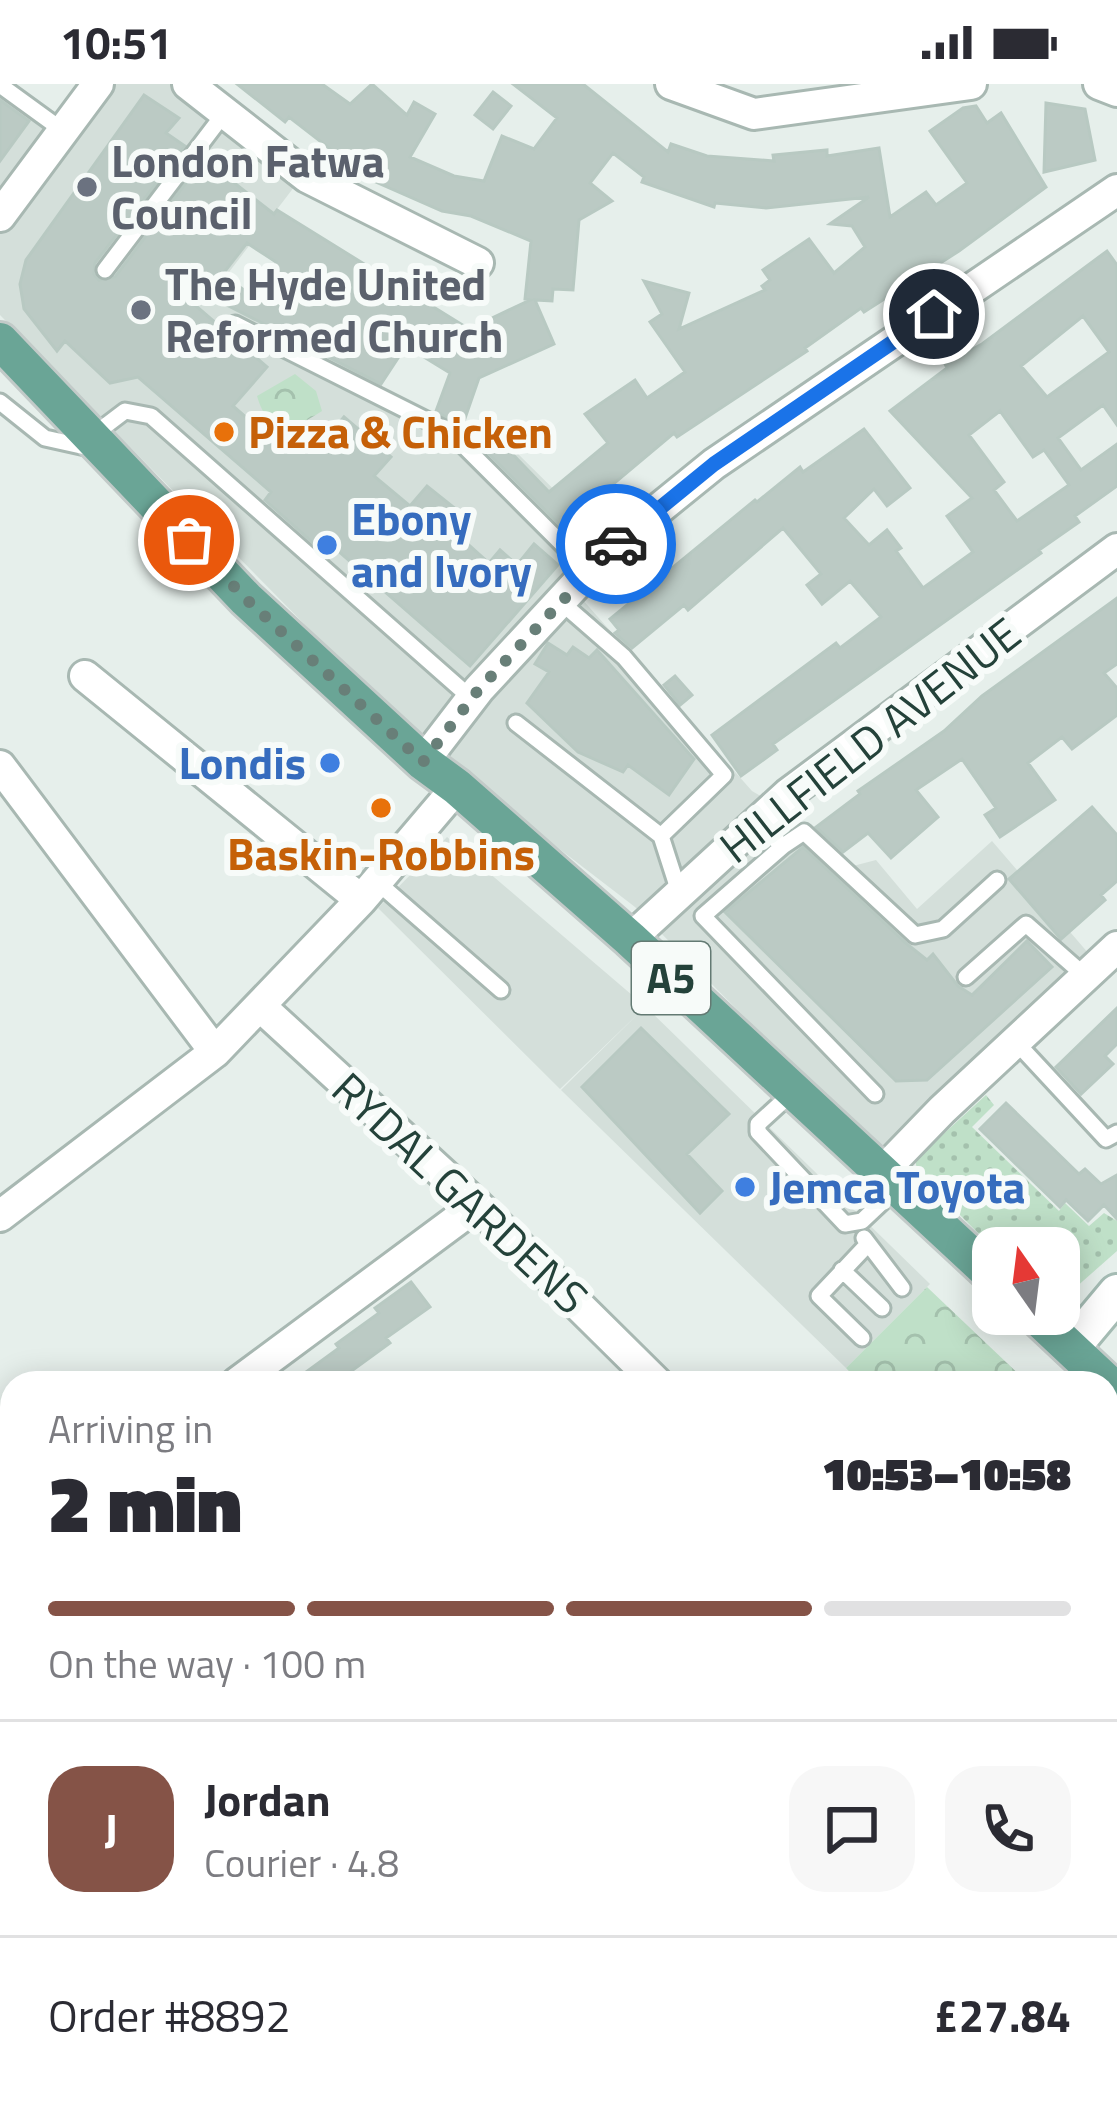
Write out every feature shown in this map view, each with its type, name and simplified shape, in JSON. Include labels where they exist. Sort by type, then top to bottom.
[{"type":"main road","name":"A5","points":[[0,341],[246,599],[423,762],[458,787],[629,939],[972,1257]]},
{"type":"main road","points":[[1057,1335],[1096,1371]]},
{"type":"street","points":[[0,215],[98,84]]},
{"type":"street","points":[[188,84],[307,177],[478,263]]},
{"type":"street","points":[[671,84],[754,114],[971,84]]},
{"type":"street","points":[[1099,84],[1117,91]]},
{"type":"street","points":[[423,762],[472,699],[608,550],[714,464],[1117,190]]},
{"type":"street","name":"HILLFIELD AVENUE","points":[[629,939],[788,794],[1117,549]]},
{"type":"street","points":[[85,676],[368,890]]},
{"type":"street","points":[[0,766],[215,1052]]},
{"type":"street","points":[[0,1216],[215,1052],[458,787]]},
{"type":"street","points":[[889,1180],[1016,1042],[1117,946]]},
{"type":"street","name":"RYDAL GARDENS","points":[[260,1006],[477,1205],[644,1371]]},
{"type":"street","points":[[253,1371],[477,1205]]},
{"type":"street","points":[[1071,1348],[1117,1293]]},
{"type":"lane","points":[[0,85],[62,130]]},
{"type":"lane","points":[[105,270],[226,111]]},
{"type":"lane","points":[[235,324],[450,432],[590,572]]},
{"type":"lane","points":[[0,402],[46,438],[97,444],[125,411],[151,416],[472,699]]},
{"type":"lane","points":[[562,603],[624,657],[724,775],[662,836]]},
{"type":"lane","points":[[517,723],[662,836],[680,895]]},
{"type":"lane","points":[[757,824],[783,846]]},
{"type":"lane","points":[[875,1094],[703,916],[804,832],[915,935],[943,929],[997,880]]},
{"type":"lane","points":[[368,890],[501,989]]},
{"type":"lane","points":[[966,977],[1026,924],[1085,976]]},
{"type":"lane","points":[[1016,1042],[1106,1139],[1117,1133]]},
{"type":"lane","points":[[793,1092],[758,1124],[758,1132],[845,1224],[853,1225],[902,1288]]},
{"type":"lane","points":[[853,1225],[889,1180]]},
{"type":"lane","points":[[862,1338],[819,1296],[868,1244]]},
{"type":"lane","points":[[842,1270],[881,1308]]},
{"type":"shaded area","points":[[0,84],[62,129],[98,84],[189,84],[304,174],[213,293],[419,407],[504,440],[612,547],[574,590],[752,791],[791,814],[853,866],[876,860],[917,909],[992,841],[1089,954],[892,1145],[873,1146],[635,907],[467,778],[388,709],[0,315]]},
{"type":"shaded area","points":[[447,837],[646,1007],[930,1284],[846,1368],[561,1090],[643,1009],[560,1089],[378,908]]},
{"type":"green space","points":[[295,374],[316,391],[322,411],[291,426],[275,424],[257,396]]},
{"type":"green space","points":[[986,1095],[994,1105],[972,1127],[1059,1211],[1065,1203],[1089,1226],[1104,1213],[1117,1221],[1117,1251],[1080,1284],[1080,1227],[972,1227],[918,1173],[915,1160]]},
{"type":"green space","points":[[927,1287],[972,1335],[1015,1371],[846,1368]]},
{"type":"building","points":[[237,84],[322,84],[350,104],[372,84],[407,115],[414,102],[435,114],[410,157],[454,176],[484,181],[502,136],[534,149],[557,118],[513,84],[583,84],[668,152],[671,144],[707,156],[774,161],[773,155],[827,150],[827,156],[879,148],[890,217],[926,192],[936,205],[967,183],[930,131],[963,108],[976,106],[987,123],[1001,113],[1046,187],[959,251],[864,312],[861,308],[807,351],[677,437],[674,433],[562,527],[467,432],[501,442],[549,492],[608,443],[585,414],[635,380],[647,398],[685,372],[650,322],[662,314],[644,281],[689,293],[679,329],[765,290],[762,286],[770,280],[763,270],[809,239],[834,273],[865,247],[852,226],[830,224],[869,197],[766,208],[715,203],[714,207],[642,182],[644,177],[613,153],[590,183],[612,201],[579,220],[573,290],[553,289],[552,301],[535,300],[554,344],[479,378],[462,427],[436,411],[450,373],[406,346],[381,384],[180,281],[175,288],[267,367],[233,406],[278,445],[290,431],[315,452],[344,417],[391,457],[374,476],[410,506],[427,486],[472,522],[459,536],[489,563],[500,550],[517,565],[534,544],[558,565],[470,666],[336,549],[329,557],[265,500],[271,492],[138,377],[110,383],[65,341],[57,351],[24,309],[20,284],[26,260],[144,95],[179,118],[166,133],[185,146],[95,263],[99,280],[115,277],[204,159],[274,214],[277,210],[469,329],[530,300],[525,299],[531,241],[471,216],[442,211],[369,179],[289,117],[285,122]],"holes":[[[247,243],[276,262],[259,300],[222,275]]]},
{"type":"building","points":[[493,92],[511,106],[493,129],[475,115]]},
{"type":"building","points":[[0,100],[29,121],[0,161]]},
{"type":"building","points":[[1046,103],[1085,109],[1095,160],[1044,172]]},
{"type":"building","points":[[1107,251],[1117,265],[1117,425],[1103,405],[1058,438],[1081,470],[1117,444],[1117,486],[1075,516],[1079,522],[1041,553],[773,744],[777,750],[741,776],[712,735],[836,643],[840,648],[881,617],[850,581],[822,604],[807,585],[821,574],[783,528],[688,610],[684,605],[632,648],[615,633],[619,630],[610,619],[755,500],[864,429],[910,488],[887,506],[874,489],[844,518],[869,545],[887,530],[923,588],[973,552],[947,516],[972,498],[890,411],[947,368],[945,364],[982,344]],"holes":[[[1083,316],[1109,352],[1047,397],[1021,366]],[[1000,411],[1033,457],[1044,450],[1069,485],[1017,521],[994,490],[1004,482],[969,435]]]},
{"type":"building","points":[[1117,598],[1117,664],[1104,673],[1117,688],[1117,715],[1072,749],[1062,737],[1028,763],[1055,800],[1000,837],[985,815],[996,808],[962,759],[916,790],[938,817],[891,858],[868,833],[843,852],[816,827],[944,731],[982,696]]},
{"type":"building","points":[[548,643],[567,655],[573,647],[589,658],[597,650],[694,759],[669,795],[628,765],[623,772],[578,752],[527,703],[549,672],[535,664]]},
{"type":"building","points":[[675,676],[692,695],[680,705],[664,685]]},
{"type":"building","points":[[1092,807],[1117,835],[1117,881],[1101,895],[1105,900],[1061,939],[1009,879]]},
{"type":"building","points":[[803,847],[907,944],[927,960],[933,954],[958,986],[972,995],[1027,941],[1052,967],[927,1080],[896,1081],[725,912]]},
{"type":"building","points":[[1117,1008],[1117,1044],[1105,1056],[1113,1064],[1081,1094],[1056,1067]]},
{"type":"building","points":[[641,1028],[729,1114],[687,1154],[722,1191],[700,1213],[582,1087]]},
{"type":"building","points":[[1006,1103],[1079,1174],[1085,1169],[1101,1184],[1117,1175],[1117,1219],[1104,1205],[1088,1221],[1066,1200],[1060,1207],[980,1129]]},
{"type":"building","points":[[411,1282],[430,1307],[386,1338],[390,1343],[351,1371],[307,1371],[379,1313],[375,1308]]},
{"type":"way so far","points":[[189,540],[423,762],[479,689],[616,544]]},
{"type":"place","name":"London Fatwa Council","points":[[87,187]]},
{"type":"place","name":"The Hyde United Reformed Church","points":[[141,310]]},
{"type":"place","name":"Pizza & Chicken","points":[[224,432]]},
{"type":"place","name":"Ebony and Ivory","points":[[327,545]]},
{"type":"place","name":"Londis","points":[[330,763]]},
{"type":"place","name":"Baskin-Robbins","points":[[381,808]]},
{"type":"place","name":"Jemca Toyota","points":[[745,1187]]},
{"type":"route","points":[[616,544],[714,464],[934,314]]}]
